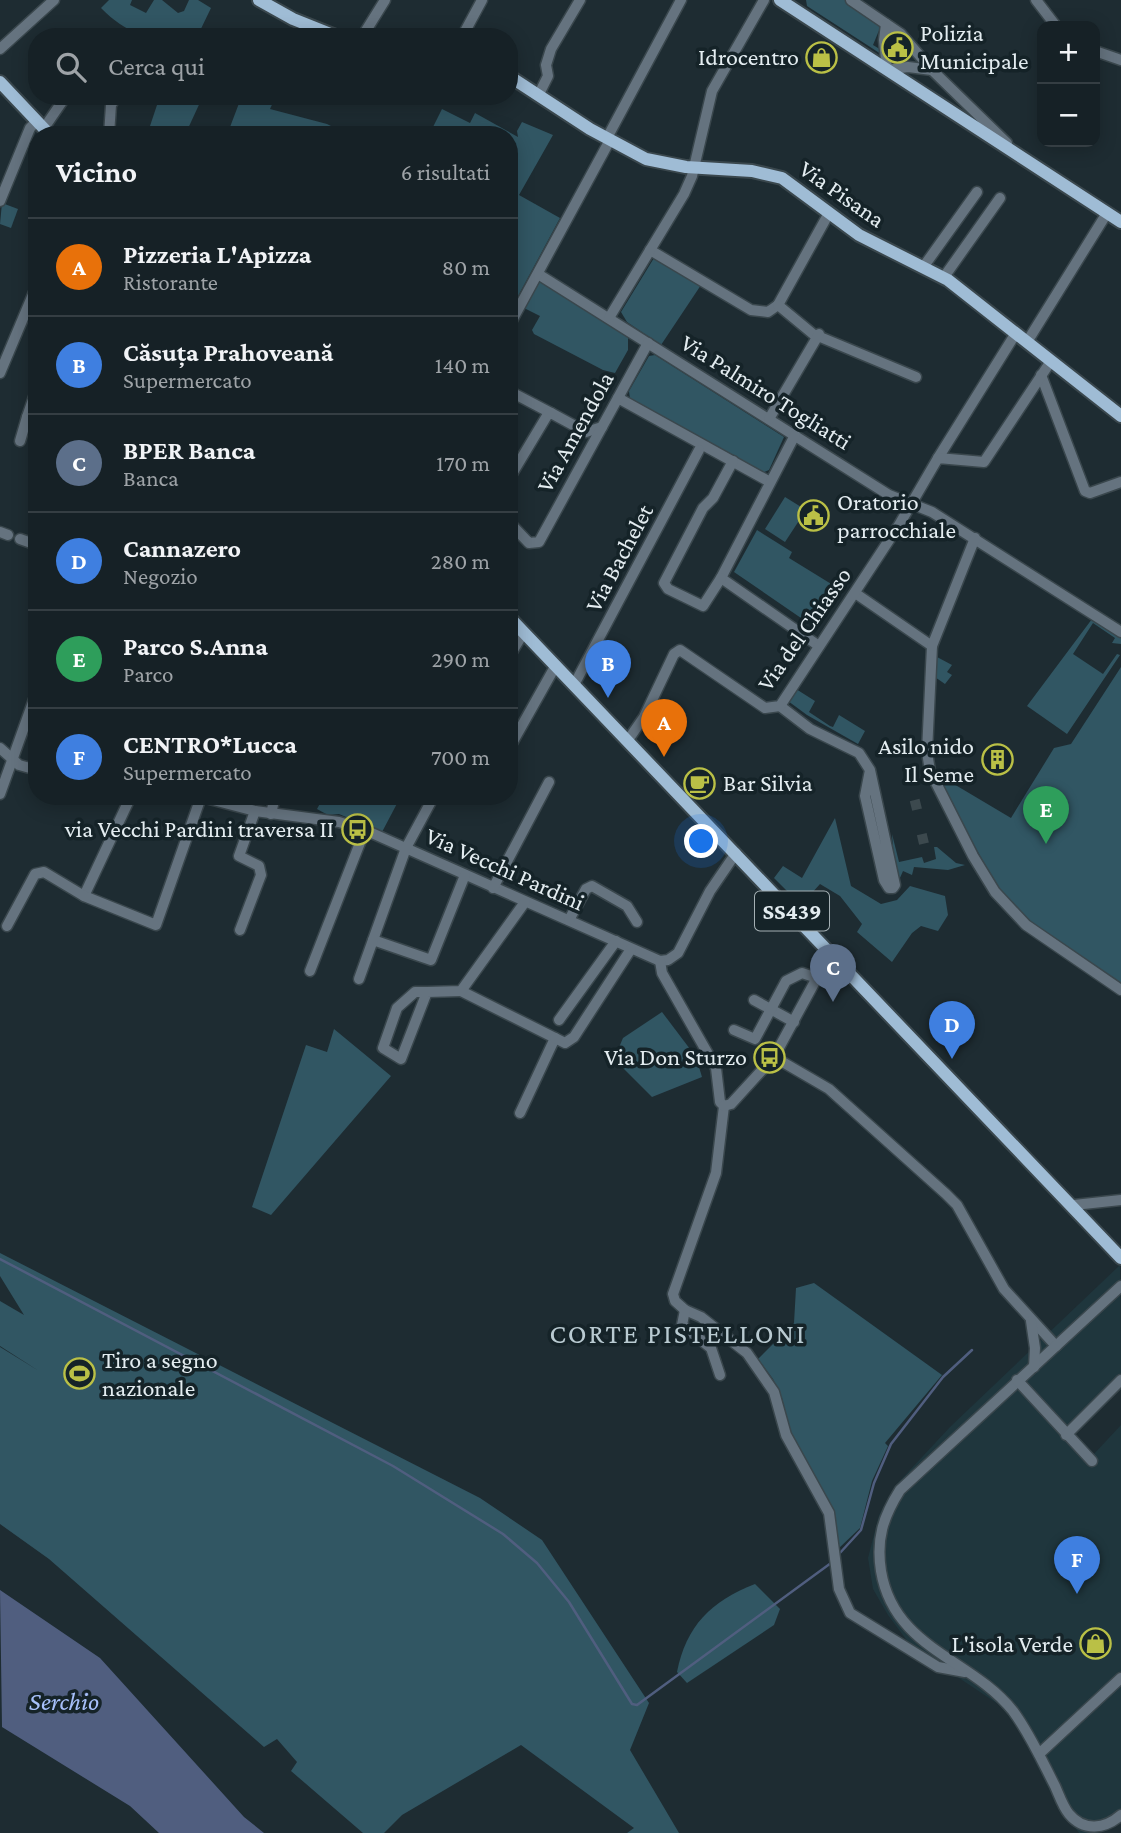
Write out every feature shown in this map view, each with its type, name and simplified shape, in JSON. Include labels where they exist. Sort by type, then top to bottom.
[{"type":"main road","points":[[259,0],[316,28]]},
{"type":"main road","points":[[780,0],[1121,222]]},
{"type":"main road","name":"Via Pisana","points":[[518,81],[608,139],[652,161],[777,176],[859,235],[943,277],[1121,416]]},
{"type":"main road","points":[[0,82],[41,126]]},
{"type":"main road","name":"SS439","points":[[518,626],[1108,1241]]},
{"type":"main road","points":[[1108,1241],[1121,1251]]},
{"type":"main road","points":[[1108,1241],[1121,1258]]},
{"type":"street","points":[[0,49],[54,0]]},
{"type":"street","points":[[368,28],[385,0]]},
{"type":"street","points":[[468,28],[482,0]]},
{"type":"street","points":[[539,94],[548,76],[546,65],[551,49],[580,0]]},
{"type":"street","points":[[518,310],[681,0]]},
{"type":"street","points":[[609,318],[684,194],[712,91],[764,0]]},
{"type":"street","points":[[850,0],[910,42],[932,70],[1019,155]]},
{"type":"street","points":[[1036,0],[1052,21]]},
{"type":"street","points":[[886,24],[884,40],[887,70],[908,67],[932,70]]},
{"type":"street","points":[[1100,53],[1121,60]]},
{"type":"street","points":[[945,107],[952,95],[948,86]]},
{"type":"street","points":[[44,126],[60,105]]},
{"type":"street","points":[[110,126],[111,105]]},
{"type":"street","points":[[0,201],[28,133]]},
{"type":"street","points":[[925,266],[977,192]]},
{"type":"street","points":[[943,277],[1000,198]]},
{"type":"street","points":[[650,250],[751,310],[768,312],[778,305],[828,213]]},
{"type":"street","points":[[1027,342],[1107,213]]},
{"type":"street","name":"Via Palmiro Togliatti","points":[[538,274],[889,495],[932,512],[1121,632]]},
{"type":"street","points":[[778,305],[813,334],[819,334],[916,377]]},
{"type":"street","points":[[0,373],[28,306]]},
{"type":"street","name":"Via del Chiasso","points":[[628,740],[644,717],[674,654],[680,650],[765,708],[780,706],[855,593],[1016,333]]},
{"type":"street","points":[[769,419],[819,334]]},
{"type":"street","name":"Via Amendola","points":[[518,531],[529,543],[538,543],[648,343]]},
{"type":"street","points":[[938,458],[984,462],[1051,361]]},
{"type":"street","points":[[1041,375],[1085,491],[1090,493],[1121,482]]},
{"type":"street","points":[[518,396],[586,432],[591,445]]},
{"type":"street","points":[[618,398],[770,482]]},
{"type":"street","points":[[518,464],[543,419],[551,413]]},
{"type":"street","points":[[20,441],[28,426]]},
{"type":"street","points":[[586,432],[604,426]]},
{"type":"street","points":[[733,461],[713,498],[703,508],[664,583],[668,589],[703,606],[721,578],[795,435]]},
{"type":"street","name":"Via Bachelet","points":[[574,685],[699,450]]},
{"type":"street","points":[[975,538],[932,646],[927,752],[930,771],[972,856],[995,892],[1026,925],[1121,990]]},
{"type":"street","points":[[20,539],[28,542]]},
{"type":"street","points":[[721,578],[819,646]]},
{"type":"street","points":[[855,593],[932,646]]},
{"type":"street","points":[[518,642],[524,632]]},
{"type":"street","points":[[518,733],[556,665]]},
{"type":"street","points":[[780,706],[810,729],[859,753],[870,771],[894,888],[889,888],[884,880],[865,796],[870,771]]},
{"type":"street","points":[[0,794],[28,717]]},
{"type":"street","points":[[0,748],[13,760],[28,766]]},
{"type":"street","points":[[493,888],[549,782]]},
{"type":"street","points":[[84,895],[127,805]]},
{"type":"street","points":[[7,926],[35,874],[44,872],[84,895],[156,925],[196,805]]},
{"type":"street","name":"Via Vecchi Pardini","points":[[231,805],[271,814],[339,822],[365,830],[660,961]]},
{"type":"street","points":[[271,814],[273,805]]},
{"type":"street","points":[[359,979],[406,848],[429,805]]},
{"type":"street","points":[[240,930],[261,875],[259,866],[239,856],[255,811]]},
{"type":"street","points":[[310,971],[365,830]]},
{"type":"street","points":[[736,853],[710,891],[678,953],[668,960],[660,961],[662,972],[716,1068],[720,1102],[724,1106],[716,1173],[673,1294],[675,1301],[685,1310],[701,1317],[747,1353],[774,1392],[786,1435],[828,1513],[839,1589],[850,1613],[937,1667],[962,1670]]},
{"type":"street","points":[[373,940],[431,960],[465,875]]},
{"type":"street","points":[[569,920],[586,889],[592,886],[628,906],[637,922]]},
{"type":"street","points":[[461,991],[525,902]]},
{"type":"street","points":[[559,1020],[616,941]]},
{"type":"street","points":[[427,992],[401,1059],[387,1053],[383,1048],[397,1008],[415,992],[461,991],[565,1043],[574,1037],[631,949]]},
{"type":"street","points":[[724,1106],[731,1104],[774,1058],[831,952]]},
{"type":"street","points":[[734,1030],[754,1039],[786,981],[793,975],[802,973],[817,978]]},
{"type":"street","points":[[754,1000],[794,1022]]},
{"type":"street","points":[[520,1113],[555,1038]]},
{"type":"street","points":[[774,1058],[829,1089],[957,1205],[1004,1289],[1056,1346]]},
{"type":"street","points":[[1074,1206],[1121,1200]]},
{"type":"street","points":[[1120,1287],[900,1490],[885,1514],[877,1545],[886,1595],[905,1625],[1013,1712],[1039,1754],[1064,1807],[1074,1819],[1089,1826],[1101,1827],[1121,1815]]},
{"type":"street","points":[[685,1310],[682,1325],[711,1348],[720,1375]]},
{"type":"street","points":[[1031,1321],[1035,1348],[1034,1367]]},
{"type":"street","points":[[1017,1380],[1092,1461]]},
{"type":"street","points":[[1066,1435],[1121,1380]]},
{"type":"street","points":[[1039,1754],[1121,1678]]},
{"type":"shaded area","points":[[109,0],[132,0],[130,5],[146,13],[154,0],[162,0],[178,13],[184,11],[189,0],[198,0],[211,8],[201,28],[127,28],[101,8]]},
{"type":"shaded area","points":[[806,0],[847,0],[882,23],[873,45],[883,51],[881,54],[807,6]]},
{"type":"shaded area","points":[[157,105],[199,105],[189,126],[150,126]]},
{"type":"shaded area","points":[[238,105],[272,105],[270,109],[331,126],[230,126]]},
{"type":"shaded area","points":[[442,109],[470,123],[475,113],[498,126],[434,126]]},
{"type":"shaded area","points":[[522,122],[553,135],[519,195],[560,218],[518,296],[518,129]]},
{"type":"shaded area","points":[[2,203],[18,209],[11,228],[0,224]]},
{"type":"shaded area","points":[[654,258],[701,285],[661,345],[627,322],[621,312]]},
{"type":"shaded area","points":[[542,280],[628,336],[628,350],[615,373],[603,370],[534,334],[532,330],[540,316],[524,308],[538,281]]},
{"type":"shaded area","points":[[655,355],[784,437],[769,470],[762,473],[630,399],[629,391],[649,356]]},
{"type":"shaded area","points":[[785,497],[806,510],[785,542],[765,529]]},
{"type":"shaded area","points":[[757,530],[792,552],[789,558],[841,590],[817,629],[734,572]]},
{"type":"shaded area","points":[[1092,619],[1121,636],[1121,644],[1112,643],[1115,638],[1093,623],[1073,654],[1103,674],[1117,654],[1120,655],[1067,734],[1027,706]]},
{"type":"shaded area","points":[[937,657],[952,665],[947,672],[952,675],[945,684],[932,675]]},
{"type":"shaded area","points":[[1121,667],[1121,984],[1034,927],[1003,897],[939,782],[942,777],[1011,818],[1054,748],[1071,744]]},
{"type":"shaded area","points":[[796,689],[815,701],[809,712],[830,726],[833,727],[839,715],[865,731],[858,744],[788,701]]},
{"type":"shaded area","points":[[319,805],[396,805],[382,832],[339,814],[328,815],[317,809]]},
{"type":"shaded area","points":[[835,818],[851,886],[881,904],[897,900],[910,886],[945,896],[948,915],[938,931],[921,926],[912,933],[892,962],[857,932],[862,924],[840,896],[820,884],[801,905],[774,878],[783,866],[802,878]]},
{"type":"shaded area","points":[[892,834],[899,862],[922,857],[924,863],[936,859],[934,847],[937,847],[956,863],[965,865],[948,870],[914,867],[912,875],[903,871],[896,887]]},
{"type":"shaded area","points":[[662,1012],[696,1057],[702,1077],[652,1097],[614,1059],[623,1038]]},
{"type":"shaded area","points":[[334,1029],[391,1076],[271,1215],[252,1207],[306,1045],[327,1052]]},
{"type":"shaded area","points":[[0,1253],[480,1498],[542,1540],[649,1703],[630,1750],[679,1833],[627,1833],[634,1828],[521,1745],[402,1815],[384,1833],[363,1833],[291,1771],[297,1762],[277,1739],[264,1747],[49,1559],[0,1524],[0,1347],[39,1371],[0,1346],[0,1301],[24,1315],[0,1276]]},
{"type":"shaded area","points":[[1120,1265],[1121,1373],[1066,1428],[1093,1455],[1121,1425],[1121,1822],[1097,1833],[1079,1833],[1051,1793],[1020,1731],[1001,1706],[911,1646],[873,1589],[868,1558],[879,1515],[896,1485],[950,1427]]},
{"type":"shaded area","points":[[814,1283],[942,1375],[885,1443],[888,1446],[872,1481],[860,1528],[838,1549],[834,1515],[791,1435],[782,1398],[773,1379],[758,1359],[794,1323],[796,1288]]},
{"type":"shaded area","points":[[755,1584],[780,1609],[774,1625],[687,1683],[677,1672],[694,1628],[713,1607]]},
{"type":"water","name":"Serchio","points":[[0,1590],[100,1658],[244,1817],[264,1833],[159,1833],[130,1806],[2,1727]]},
{"type":"waterway","points":[[0,1259],[393,1466],[503,1534],[537,1563],[569,1602],[632,1704],[637,1705],[831,1563]]},
{"type":"waterway","points":[[839,1554],[861,1530],[874,1483],[891,1444],[943,1377],[972,1350]]},
{"type":"tunnel","points":[[911,806],[923,803]]},
{"type":"tunnel","points":[[918,840],[931,837]]},
{"type":"place","name":"Polizia Municipale","points":[[897,47]]},
{"type":"place","name":"Idrocentro","points":[[822,57]]},
{"type":"place","name":"Oratorio parrocchiale","points":[[814,516]]},
{"type":"place","name":"Căsuța Prahoveană","points":[[608,698]]},
{"type":"place","name":"Pizzeria L'Apizza","points":[[664,757]]},
{"type":"place","name":"Asilo nido Il Seme","points":[[997,760]]},
{"type":"place","name":"Bar Silvia","points":[[700,783]]},
{"type":"place","name":"via Vecchi Pardini traversa II","points":[[357,829]]},
{"type":"place","name":"Parco S.Anna","points":[[1046,844]]},
{"type":"place","name":"BPER Banca","points":[[833,1002]]},
{"type":"place","name":"Via Don Sturzo","points":[[770,1057]]},
{"type":"place","name":"Cannazero","points":[[952,1059]]},
{"type":"place","name":"Tiro a segno nazionale","points":[[79,1374]]},
{"type":"place","name":"CENTRO*Lucca","points":[[1077,1594]]},
{"type":"place","name":"L'isola Verde","points":[[1096,1644]]},
{"type":"district","name":"CORTE PISTELLONI","points":[[678,1333]]}]
